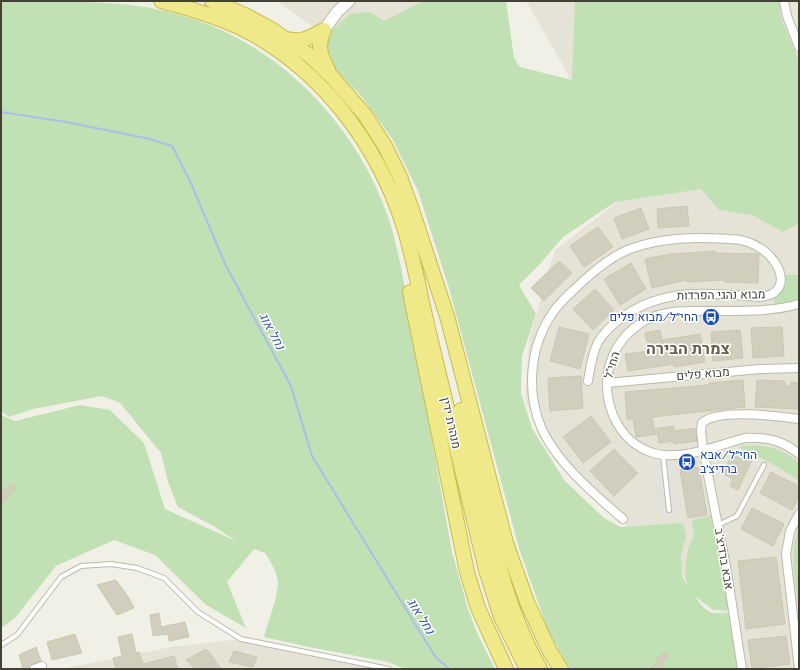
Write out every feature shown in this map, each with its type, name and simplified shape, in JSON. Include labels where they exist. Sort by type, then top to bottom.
[{"type":"highway","points":[[161,1],[191,8],[235,26],[264,41],[286,56],[338,104],[365,142],[382,173],[396,219],[402,255],[467,572],[478,608],[506,669]]},
{"type":"highway","points":[[212,1],[245,15],[287,39],[310,56],[332,77],[365,115],[385,146],[400,177],[447,316],[506,543],[527,602],[549,650],[561,669]]},
{"type":"highway","points":[[287,39],[296,41],[307,38],[324,30]]},
{"type":"highway","points":[[324,30],[319,40],[320,50],[332,77]]},
{"type":"highway","name":"מנהרת ידין","points":[[382,173],[403,227],[415,272],[486,570],[501,617],[527,669]]},
{"type":"highway","name":"מנהרת ידין","points":[[422,244],[500,573],[526,643],[540,669]]},
{"type":"street","points":[[324,30],[337,9],[349,1]]},
{"type":"street","points":[[784,1],[788,22],[799,47]]},
{"type":"street","name":"מבוא נהגי הפרדות","points":[[588,380],[592,358],[598,343],[605,333],[631,312],[660,299],[692,294],[760,297],[771,294],[777,290],[780,284],[780,270],[762,248],[738,239],[683,238],[647,244],[629,250],[610,260],[584,279],[568,294],[552,314],[540,336],[532,371],[534,401],[541,427],[556,452],[571,470],[594,494],[623,519]]},
{"type":"street","points":[[746,296],[748,311]]},
{"type":"street","name":"החי\"ל","points":[[799,304],[782,308],[748,311],[673,312],[654,316],[627,334],[613,355],[607,375],[608,399],[620,429],[625,436],[644,450],[663,455],[683,454],[745,438],[762,438],[785,444],[799,454]]},
{"type":"street","name":"מבוא פלים","points":[[607,383],[760,369],[799,368]]},
{"type":"street","name":"אבא ברדיצ'ב","points":[[742,669],[718,525],[703,449],[701,430],[702,423],[706,419],[730,415],[765,415],[799,419]]},
{"type":"street","points":[[799,514],[790,531],[786,554],[797,633],[799,669]]},
{"type":"lane","points":[[663,455],[669,510]]},
{"type":"lane","points":[[718,525],[737,516],[764,465]]},
{"type":"lane","points":[[1,646],[17,635],[61,578],[81,566],[111,564],[137,568],[164,578],[198,612],[241,640],[389,669]]},
{"type":"shaded area","points":[[277,1],[425,1],[338,45]]},
{"type":"shaded area","points":[[526,1],[799,1],[799,669],[732,669],[725,615],[554,460],[525,400],[529,340],[555,250],[616,203],[568,74]]},
{"type":"shaded area","points":[[791,1],[799,1],[799,33],[796,30],[791,10]]},
{"type":"shaded area","points":[[675,461],[679,515],[660,517],[655,462]]},
{"type":"shaded area","points":[[241,639],[381,669],[62,669],[171,647]]},
{"type":"green space","points":[[1,1],[92,2],[128,5],[165,11],[203,22],[249,45],[276,63],[301,83],[344,132],[376,187],[392,229],[401,267],[452,552],[468,609],[477,633],[495,669],[405,669],[388,662],[264,637],[275,602],[278,582],[275,570],[265,553],[254,549],[227,582],[246,628],[206,605],[155,555],[114,540],[56,566],[15,618],[1,628],[1,415],[15,421],[80,405],[110,410],[144,443],[165,509],[236,541],[215,527],[178,507],[168,482],[161,453],[120,403],[102,396],[33,409],[9,417],[1,411]]},
{"type":"green space","points":[[423,1],[506,1],[514,58],[520,67],[572,80],[575,1],[781,1],[780,15],[799,62],[798,224],[783,232],[752,215],[719,210],[701,189],[615,202],[563,237],[539,265],[519,285],[536,314],[522,356],[521,393],[532,428],[564,480],[604,518],[620,527],[683,523],[686,536],[681,555],[682,576],[688,586],[685,577],[689,546],[694,536],[692,520],[711,516],[729,610],[713,610],[695,596],[702,606],[709,611],[713,613],[728,613],[738,669],[570,669],[548,631],[519,548],[449,288],[418,191],[393,140],[362,97],[326,59],[324,47],[333,29],[350,14],[370,12],[384,21]]},
{"type":"green space","points":[[783,275],[799,275],[799,301],[774,307],[775,294]]},
{"type":"green space","points":[[755,445],[779,450],[789,455],[799,463],[799,480],[769,462],[738,447]]},
{"type":"green space","points":[[799,528],[799,617],[795,583],[794,548]]},
{"type":"building","points":[[687,206],[689,226],[658,228],[657,209]]},
{"type":"building","points":[[641,208],[649,229],[622,239],[614,218]]},
{"type":"building","points":[[598,227],[613,247],[584,267],[570,246]]},
{"type":"building","points":[[715,251],[715,253],[759,254],[758,283],[724,282],[724,280],[687,282],[686,280],[652,288],[645,259],[659,256],[661,260],[660,256],[675,253]]},
{"type":"building","points":[[559,261],[572,273],[544,301],[531,288]]},
{"type":"building","points":[[631,263],[646,289],[620,305],[604,279]]},
{"type":"building","points":[[595,289],[614,310],[593,330],[573,309]]},
{"type":"building","points":[[559,327],[589,334],[580,369],[550,361]]},
{"type":"building","points":[[782,327],[784,356],[753,358],[751,328]]},
{"type":"building","points":[[660,330],[662,340],[700,334],[705,362],[674,367],[674,364],[628,371],[625,354],[649,351],[645,333]]},
{"type":"building","points":[[740,330],[743,358],[713,361],[711,332]]},
{"type":"building","points":[[581,376],[583,408],[550,411],[548,378]]},
{"type":"building","points":[[743,380],[745,407],[652,417],[654,429],[674,426],[674,431],[695,428],[697,441],[674,444],[673,441],[659,443],[658,434],[636,437],[633,419],[627,419],[625,392],[709,385],[709,383]]},
{"type":"building","points":[[757,380],[785,381],[785,386],[791,386],[791,382],[799,383],[799,409],[755,407]]},
{"type":"building","points":[[591,416],[611,442],[583,463],[563,437]]},
{"type":"building","points":[[614,449],[638,473],[614,496],[590,471]]},
{"type":"building","points":[[743,451],[754,456],[738,490],[730,486],[733,479],[723,474],[732,454],[740,458]]},
{"type":"building","points":[[699,467],[707,515],[688,518],[680,470]]},
{"type":"building","points":[[771,472],[799,486],[799,497],[792,510],[760,493]]},
{"type":"building","points":[[10,484],[16,488],[1,505],[1,493]]},
{"type":"building","points":[[752,508],[784,524],[773,546],[741,529]]},
{"type":"building","points":[[776,557],[785,624],[746,629],[738,561]]},
{"type":"building","points":[[116,580],[129,598],[134,608],[117,615],[97,585]]},
{"type":"building","points":[[159,613],[161,627],[185,622],[189,637],[169,641],[168,634],[153,636],[150,615]]},
{"type":"building","points":[[75,634],[82,653],[52,660],[47,642]]},
{"type":"building","points":[[132,634],[136,653],[139,652],[143,664],[174,656],[178,669],[116,669],[113,658],[122,656],[118,637]]},
{"type":"building","points":[[786,636],[790,664],[752,669],[748,640]]},
{"type":"building","points":[[36,647],[41,661],[32,664],[29,669],[23,669],[19,655]]},
{"type":"building","points":[[206,649],[221,669],[195,669],[186,660]]},
{"type":"building","points":[[234,651],[257,657],[253,667],[229,662]]},
{"type":"building","points":[[666,652],[669,657],[662,662],[666,669],[649,669],[658,662],[657,658]]},
{"type":"waterway","name":"נחל אוג","points":[[1,112],[66,122],[150,139],[172,146],[190,181],[226,266],[291,386],[312,456],[436,658],[450,669]]},
{"type":"place","name":"החי״ל/מבוא פלים","points":[[711,317]]},
{"type":"place","name":"החי״ל/אבא ברדיצ׳ב","points":[[687,462]]},
{"type":"district","name":"צמרת הבירה","points":[[688,348]]}]
